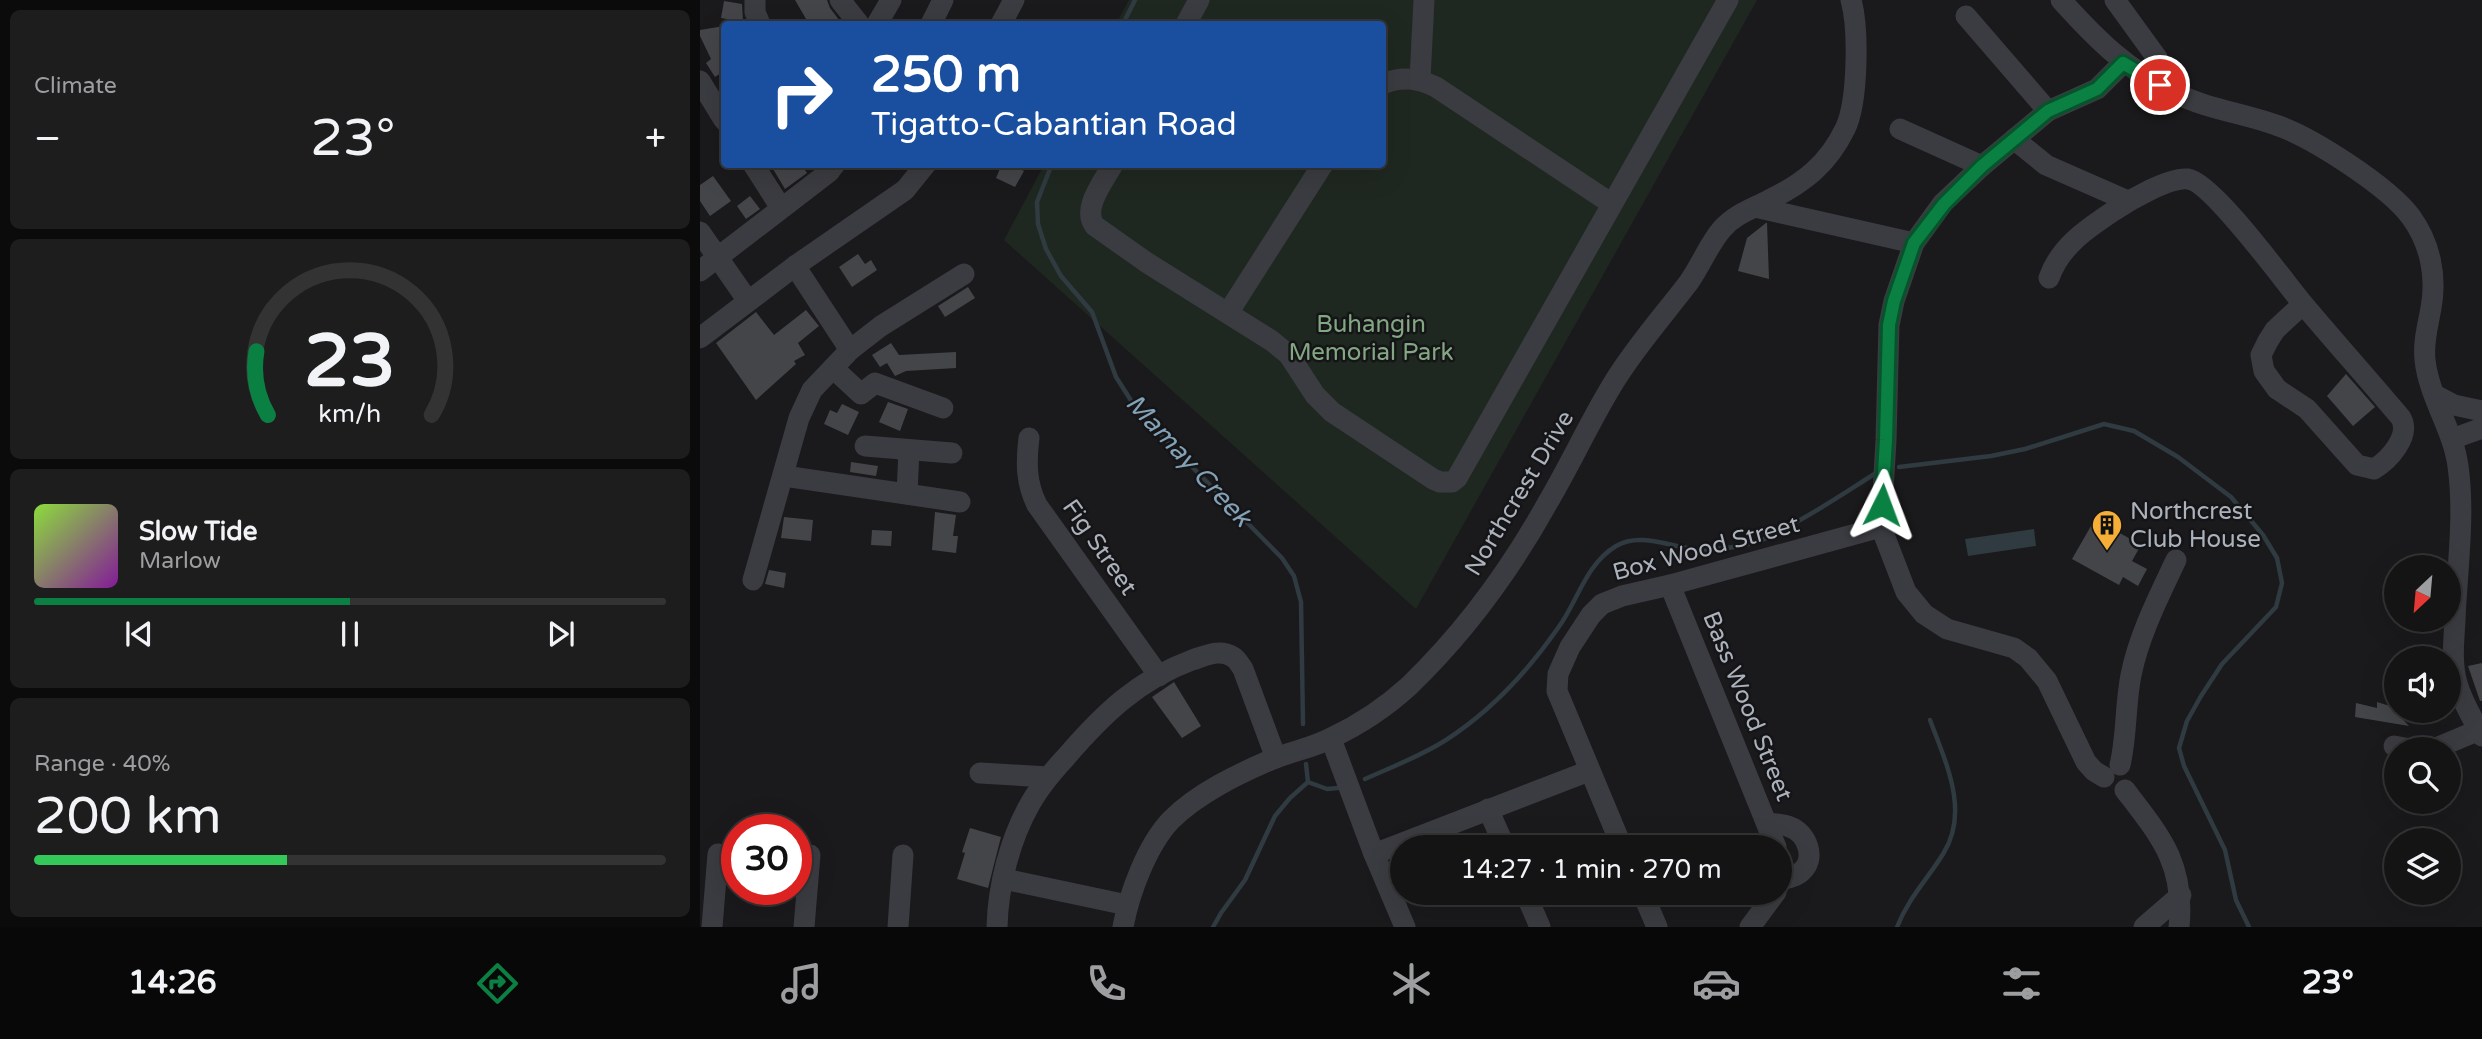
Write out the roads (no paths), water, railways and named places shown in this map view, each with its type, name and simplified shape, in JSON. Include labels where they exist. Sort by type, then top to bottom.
[{"type":"street","points":[[755,0],[755,12],[759,21]]},
{"type":"street","points":[[840,0],[857,21]]},
{"type":"street","points":[[879,21],[891,0]]},
{"type":"street","points":[[932,21],[943,0]]},
{"type":"street","points":[[1003,21],[1014,0]]},
{"type":"street","points":[[1188,21],[1199,0]]},
{"type":"street","points":[[1111,168],[1091,208],[1091,221],[1095,226],[1289,355],[1315,395],[1332,412],[1433,479],[1452,482],[1728,0]]},
{"type":"street","points":[[2061,0],[2123,63],[2142,76],[2209,107],[2280,126],[2367,177],[2411,217],[2426,243],[2434,284],[2424,346],[2425,362],[2452,439],[2460,495],[2454,668],[2463,701],[2481,733],[2461,740]]},
{"type":"street","points":[[2115,0],[2157,58],[2178,94]]},
{"type":"street","name":"Northcrest Drive","points":[[1123,927],[1127,905],[1141,871],[1169,822],[1187,806],[1245,771],[1331,738],[1371,715],[1407,687],[1498,583],[1546,506],[1613,384],[1634,352],[1694,275],[1720,230],[1737,215],[1803,181],[1826,161],[1846,128],[1854,103],[1853,3]]},
{"type":"street","points":[[1413,79],[1416,5]]},
{"type":"street","points":[[1966,16],[2048,111]]},
{"type":"street","points":[[2112,771],[2094,771],[2086,762],[2047,681],[2028,658],[2014,648],[1947,629],[1924,614],[1906,592],[1881,527],[1889,325],[1894,301],[1914,243],[1944,204],[1982,166],[2048,111],[2097,89],[2123,63]]},
{"type":"street","points":[[1386,83],[1413,79],[1451,96],[1612,204]]},
{"type":"street","points":[[700,81],[721,115]]},
{"type":"street","points":[[1900,129],[1982,166]]},
{"type":"street","points":[[2014,139],[2046,165],[2128,201]]},
{"type":"street","points":[[756,168],[781,208]]},
{"type":"street","points":[[700,271],[832,168]]},
{"type":"street","points":[[700,338],[795,266],[905,190],[923,168]]},
{"type":"street","points":[[1228,313],[1320,168]]},
{"type":"street","points":[[2049,278],[2055,262],[2075,239],[2128,201],[2185,178],[2197,183],[2232,217],[2404,424],[2405,430],[2394,449],[2383,464],[2374,469],[2357,465],[2307,409],[2277,389],[2264,371],[2261,355],[2268,341],[2303,304]]},
{"type":"street","points":[[1755,206],[1914,243]]},
{"type":"street","points":[[700,232],[748,301]]},
{"type":"street","points":[[795,266],[850,350]]},
{"type":"street","points":[[752,580],[806,399],[850,350],[881,326],[964,274]]},
{"type":"street","points":[[833,368],[861,394],[875,383],[943,408]]},
{"type":"street","points":[[2435,395],[2454,405],[2482,411]]},
{"type":"street","points":[[2452,439],[2482,428]]},
{"type":"street","name":"Fig Street","points":[[1029,438],[1027,474],[1037,505],[1159,676]]},
{"type":"street","points":[[865,446],[952,453]]},
{"type":"street","points":[[907,494],[909,450]]},
{"type":"street","points":[[784,476],[960,502]]},
{"type":"street","name":"Box Wood Street","points":[[1617,835],[1557,691],[1558,674],[1570,648],[1591,615],[1602,604],[1622,596],[1881,527]]},
{"type":"street","points":[[2176,560],[2154,607],[2132,671],[2112,771],[2105,785],[2112,791],[2125,790],[2162,841],[2178,874],[2181,895],[2179,927]]},
{"type":"street","name":"Bass Wood Street","points":[[1670,585],[1772,835]]},
{"type":"street","points":[[997,927],[1004,879],[1014,839],[1031,803],[1048,777],[1097,720],[1122,699],[1175,666],[1210,654],[1223,653],[1234,657],[1243,669],[1276,758]]},
{"type":"street","points":[[1331,738],[1405,927]]},
{"type":"street","points":[[1374,853],[1589,771]]},
{"type":"street","points":[[980,773],[1048,777]]},
{"type":"street","points":[[1488,810],[1499,835]]},
{"type":"street","points":[[1768,823],[1790,827],[1805,838],[1809,848],[1807,865],[1801,872],[1792,876]]},
{"type":"street","points":[[712,927],[718,854]]},
{"type":"street","points":[[898,927],[903,855]]},
{"type":"street","points":[[1004,879],[1127,905]]},
{"type":"street","points":[[2144,927],[2181,895]]},
{"type":"street","points":[[804,927],[806,905]]},
{"type":"street","points":[[1531,905],[1540,927]]},
{"type":"street","points":[[1648,905],[1657,927]]},
{"type":"street","points":[[1750,927],[1766,905]]},
{"type":"waterway","name":"Mamay Creek","points":[[1124,21],[1135,0]]},
{"type":"waterway","name":"Mamay Creek","points":[[1050,168],[1037,202],[1038,224],[1046,249],[1061,276],[1092,312],[1116,377],[1139,413],[1282,558],[1294,576],[1301,602],[1303,724]]},
{"type":"waterway","points":[[1899,467],[1991,456],[2025,449],[2104,424],[2134,431],[2178,457],[2231,497],[2263,535],[2277,558],[2282,583],[2276,607],[2222,664],[2187,721],[2179,748],[2184,766],[2225,850],[2236,900],[2249,927]]},
{"type":"waterway","points":[[1365,779],[1436,746],[1463,729],[1493,703],[1521,675],[1546,644],[1565,618],[1589,573],[1605,554],[1616,546],[1644,540],[1693,549],[1709,549],[1757,542],[1809,515],[1876,473]]},
{"type":"waterway","points":[[1897,927],[1943,854],[1955,821],[1953,787],[1930,720]]},
{"type":"waterway","name":"Mamay Creek","points":[[1306,764],[1308,782]]},
{"type":"waterway","points":[[1308,782],[1327,789],[1338,788]]},
{"type":"waterway","points":[[1213,927],[1245,880],[1275,816],[1308,782]]},
{"type":"place","name":"Northcrest Club House","points":[[2107,552]]},
{"type":"park label","name":"Buhangin Memorial Park","points":[[1371,338]]}]
